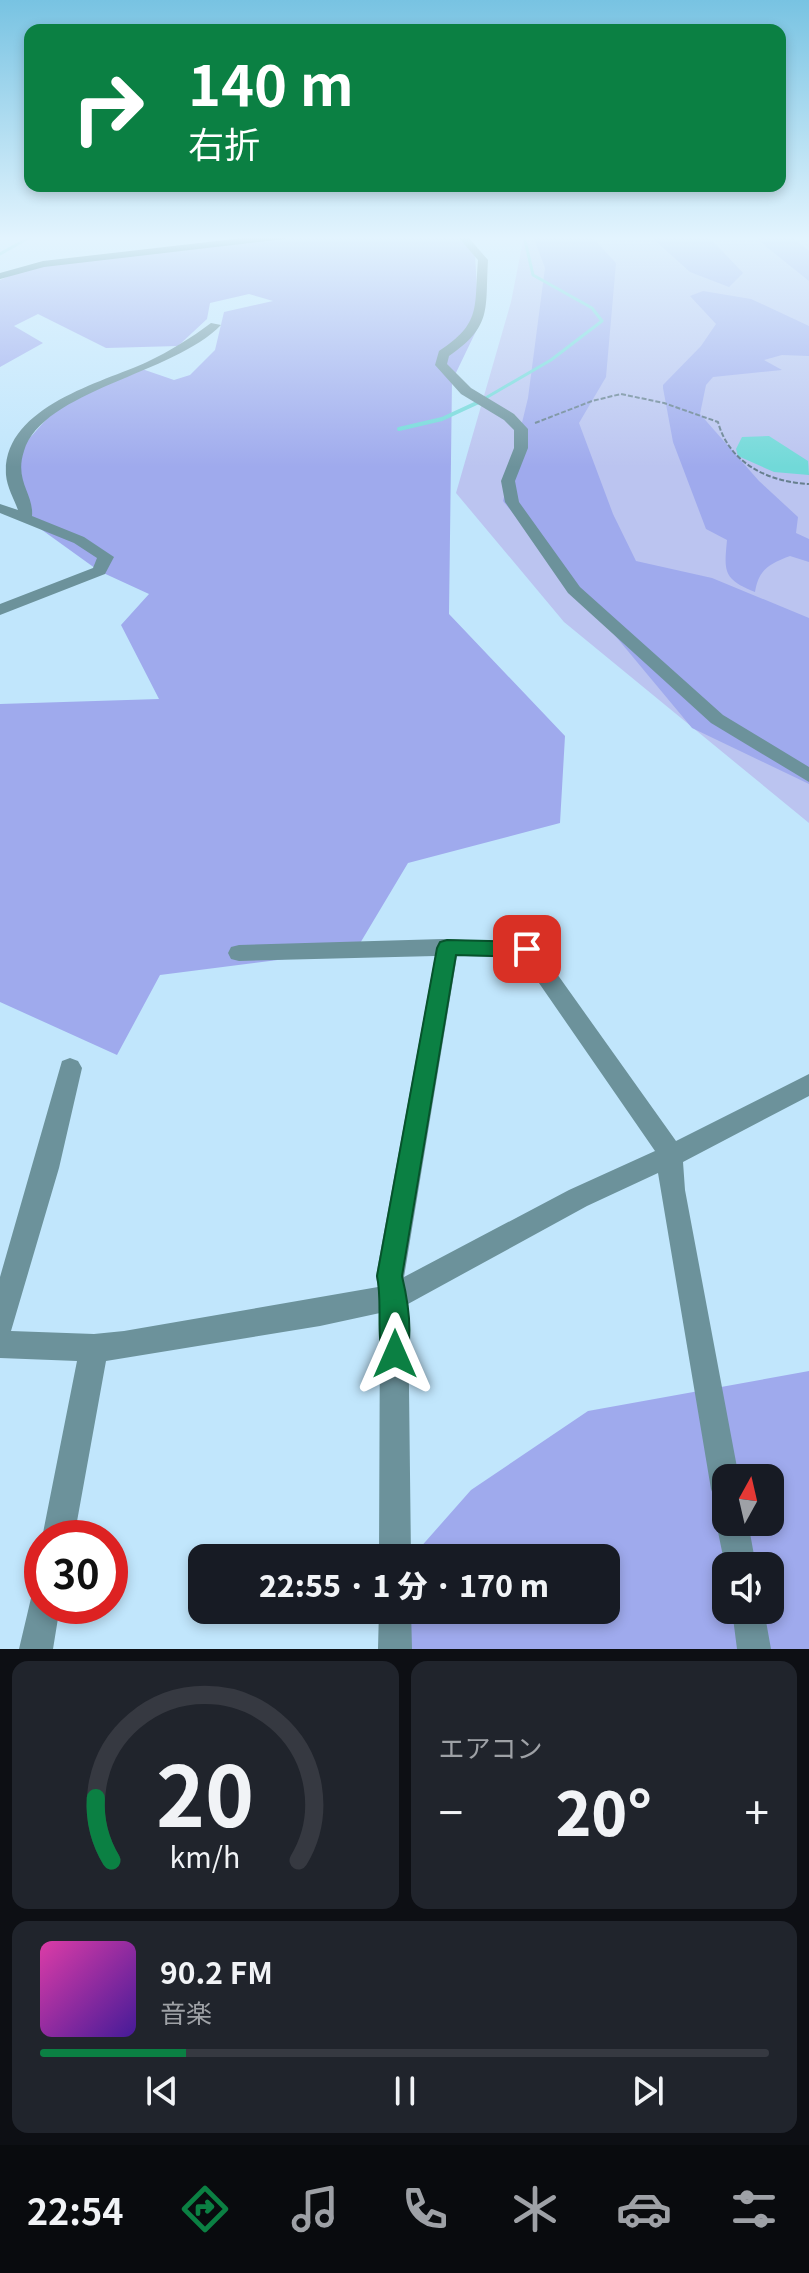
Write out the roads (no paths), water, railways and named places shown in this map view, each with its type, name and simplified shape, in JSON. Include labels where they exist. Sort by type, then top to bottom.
[{"type":"street","points":[[479,313],[469,337],[443,354],[441,365],[466,391],[509,417],[521,429],[521,448],[508,481],[512,502],[574,590],[717,719],[809,776]]},
{"type":"street","points":[[24,517],[26,512],[13,470],[20,445],[43,416],[81,392],[142,369],[182,348],[215,325]]},
{"type":"street","points":[[0,508],[102,552],[106,557],[99,571],[0,610]]},
{"type":"street","points":[[395,1544],[394,1297],[390,1276],[447,948]]},
{"type":"street","points":[[239,953],[527,949],[636,1098],[670,1156],[672,1190],[721,1464]]},
{"type":"street","points":[[0,1324],[46,1168],[70,1068]]},
{"type":"street","points":[[0,1344],[94,1348],[320,1313],[394,1297],[578,1198],[670,1156],[809,1084]]},
{"type":"street","points":[[61,1520],[94,1348]]},
{"type":"street","points":[[36,1649],[41,1624]]},
{"type":"street","points":[[395,1624],[395,1649]]},
{"type":"street","points":[[750,1624],[754,1649]]},
{"type":"waterway","points":[[478,402],[551,360],[602,321],[596,313]]},
{"type":"waterway","points":[[399,429],[442,419],[478,402]]}]
